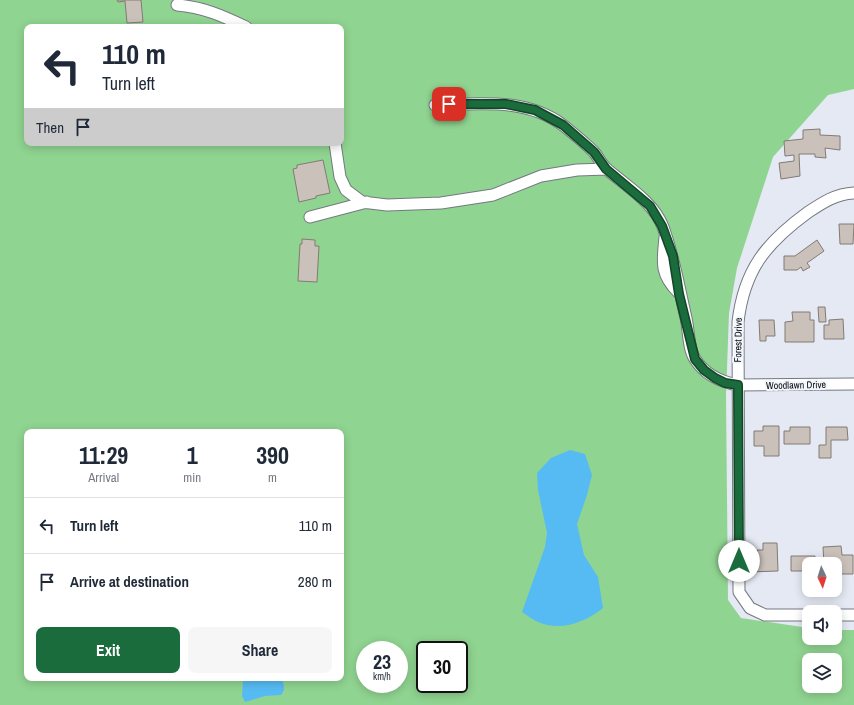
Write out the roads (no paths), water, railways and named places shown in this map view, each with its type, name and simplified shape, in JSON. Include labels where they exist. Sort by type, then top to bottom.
[{"type":"street","points":[[177,5],[194,6],[216,12],[240,24]]},
{"type":"street","points":[[435,105],[506,104],[535,110],[563,125],[594,152],[606,169]]},
{"type":"street","points":[[335,146],[340,177],[346,190],[362,202],[387,205],[441,203],[493,195],[541,176],[577,170],[606,169]]},
{"type":"street","name":"Woodlawn Drive","points":[[606,169],[650,206],[662,226],[665,236],[662,268],[679,294],[695,359],[704,370],[725,383],[738,385],[854,384]]},
{"type":"street","name":"Forest Drive","points":[[802,615],[765,615],[750,608],[739,592],[737,350],[739,307],[752,269],[762,252],[793,223],[829,199],[845,193],[854,193]]},
{"type":"street","points":[[310,217],[367,202]]},
{"type":"street","points":[[842,615],[854,615]]},
{"type":"water","points":[[570,450],[585,454],[592,475],[577,524],[584,555],[598,577],[603,608],[589,618],[572,624],[564,626],[546,625],[532,619],[522,612],[545,547],[547,533],[538,490],[537,473],[551,458]]},
{"type":"water","points":[[243,681],[282,681],[284,684],[284,691],[281,695],[265,696],[245,702],[242,696]]}]
